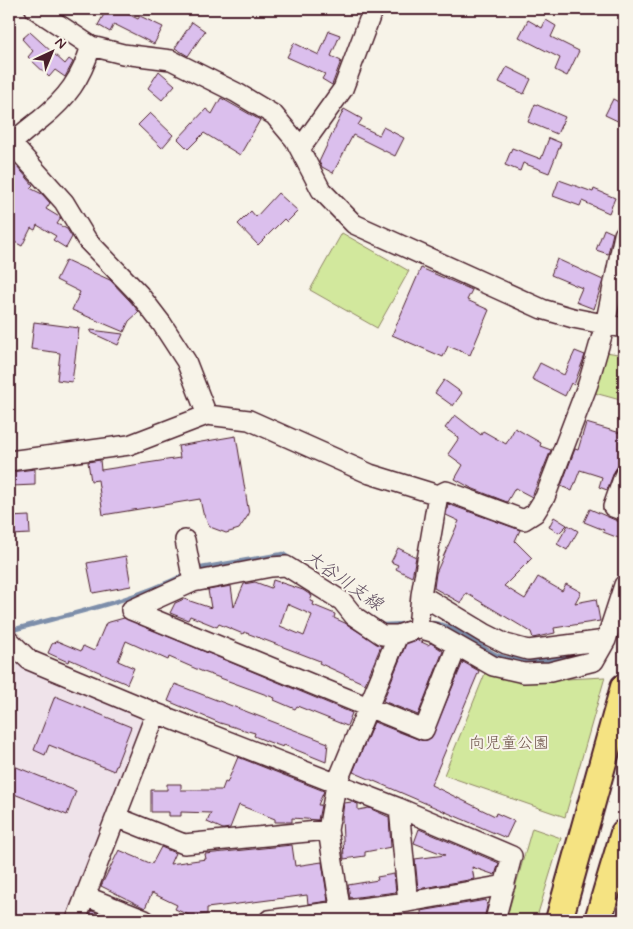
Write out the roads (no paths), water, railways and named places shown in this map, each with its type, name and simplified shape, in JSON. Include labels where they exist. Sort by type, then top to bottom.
[{"type":"highway","points":[[559,920],[624,687]]},
{"type":"highway","points":[[568,920],[624,727]]},
{"type":"highway","points":[[601,910],[624,833]]},
{"type":"highway","points":[[601,910],[624,845]]},
{"type":"street","points":[[35,9],[91,46],[124,54],[171,60],[210,78],[274,116],[295,140],[321,190],[354,224],[542,309],[624,328]]},
{"type":"street","points":[[300,149],[343,89],[372,9]]},
{"type":"street","points":[[91,46],[84,69],[72,88],[55,108],[10,146],[64,202],[87,240],[122,274],[162,324],[186,361],[207,415]]},
{"type":"street","points":[[9,461],[129,445],[207,415],[249,420],[370,474],[438,495],[446,491],[524,520],[535,513],[546,497],[588,384],[605,325],[616,305],[624,235]]},
{"type":"street","points":[[624,476],[612,507],[624,511]]},
{"type":"street","points":[[418,628],[421,595],[438,495]]},
{"type":"street","points":[[185,540],[193,582]]},
{"type":"street","points":[[457,646],[424,730],[131,610],[193,582],[286,566],[342,601],[354,616],[382,636],[398,635],[418,628],[435,632],[493,666],[524,673],[550,672],[594,661],[606,640],[624,585]]},
{"type":"street","points":[[421,595],[484,633],[506,644],[528,650],[606,640]]},
{"type":"street","points":[[342,916],[328,830],[336,785],[398,635]]},
{"type":"street","points":[[9,640],[29,660],[156,713],[336,785],[399,808],[512,856],[495,920]]},
{"type":"street","points":[[76,920],[156,713]]},
{"type":"street","points":[[399,808],[408,902]]},
{"type":"street","points":[[116,817],[184,844],[328,830]]},
{"type":"street","points":[[269,920],[342,916],[505,885]]},
{"type":"street","points":[[85,896],[145,920]]},
{"type":"waterway","name":"大谷川支線","points":[[195,569],[283,554],[292,560]]},
{"type":"waterway","name":"大谷川支線","points":[[9,623],[16,629],[81,612],[145,592],[186,574]]},
{"type":"waterway","name":"大谷川支線","points":[[378,622],[383,625],[405,624]]},
{"type":"waterway","name":"大谷川支線","points":[[428,623],[447,626],[488,651],[507,658],[538,661],[578,655]]},
{"type":"park label","name":"向児童公園","points":[[509,742]]}]
